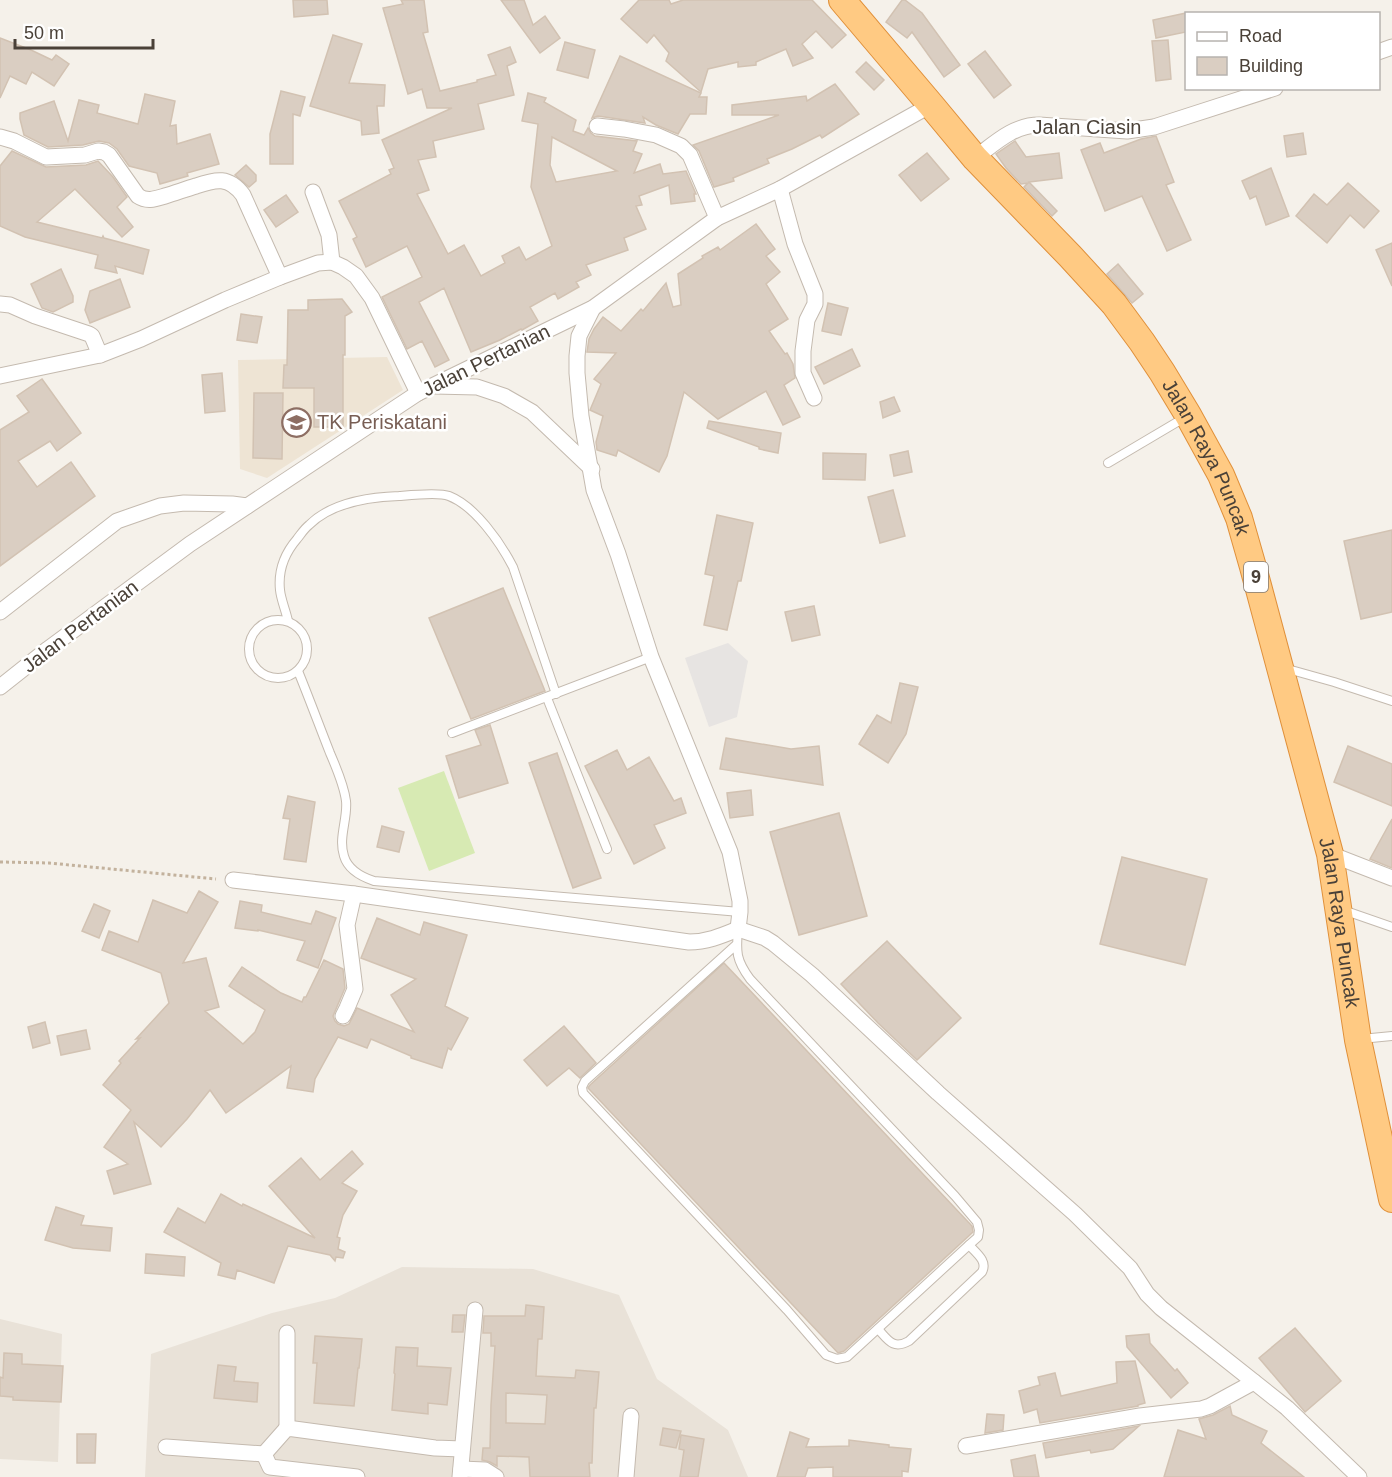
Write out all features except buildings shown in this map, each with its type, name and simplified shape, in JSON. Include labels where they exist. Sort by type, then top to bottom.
[{"type":"highway","name":"Jalan Raya Puncak","points":[[842,0],[975,158],[1114,303],[1142,342],[1221,475],[1239,518],[1330,854],[1358,1040],[1392,1199]]},
{"type":"street","name":"Jalan Ciasin","points":[[975,158],[1014,131],[1028,126],[1127,131],[1141,129],[1269,90]]},
{"type":"street","name":"Jalan Pertanian","points":[[0,687],[171,558],[425,389],[593,308],[717,218],[780,189],[931,105]]},
{"type":"street","points":[[597,126],[656,135],[681,146],[690,155],[717,218]]},
{"type":"street","points":[[0,137],[14,141],[46,157],[104,152],[109,155],[138,196],[144,200],[155,199],[213,180],[226,181],[234,185],[243,195],[280,277]]},
{"type":"street","points":[[780,189],[795,244],[815,294],[815,304],[807,320],[803,351],[803,373],[814,398]]},
{"type":"street","points":[[313,192],[329,235],[332,262]]},
{"type":"street","points":[[0,376],[100,355],[280,277],[318,263],[332,262],[356,276],[372,298],[425,389],[477,387],[504,396],[532,412],[592,469]]},
{"type":"street","points":[[0,304],[10,305],[89,334],[100,355]]},
{"type":"street","points":[[593,308],[579,336],[577,389],[594,490],[618,554],[651,657],[730,852],[740,912],[737,937]]},
{"type":"street","points":[[0,612],[117,521],[160,506],[184,502],[247,506]]},
{"type":"street","points":[[1330,854],[1392,878]]},
{"type":"street","points":[[233,880],[354,894],[689,942],[737,937],[765,938],[812,975],[938,1092],[1075,1214],[1130,1268],[1150,1298],[1287,1408],[1359,1477]]},
{"type":"street","points":[[343,1016],[355,989],[347,925],[354,894]]},
{"type":"street","points":[[475,1310],[460,1473],[485,1470],[496,1477]]},
{"type":"street","points":[[264,1454],[287,1428],[287,1333]]},
{"type":"street","points":[[966,1446],[1140,1416],[1200,1409],[1254,1382]]},
{"type":"street","points":[[626,1477],[631,1416]]},
{"type":"street","points":[[287,1428],[435,1448],[462,1449]]},
{"type":"street","points":[[166,1447],[264,1454]]},
{"type":"street","points":[[264,1454],[270,1467],[357,1477]]},
{"type":"lane","points":[[1108,463],[1188,416]]},
{"type":"lane","points":[[288,621],[280,589],[281,568],[291,546],[310,523],[333,509],[347,504],[383,497],[446,495],[459,501],[470,510],[504,550],[513,567],[556,694]]},
{"type":"lane","points":[[280,619],[297,626],[304,633],[308,643],[308,653],[298,671],[290,676],[273,678],[258,670],[249,654],[249,646],[256,629],[271,620],[280,619]]},
{"type":"lane","points":[[452,733],[651,657]]},
{"type":"lane","points":[[1280,667],[1392,701]]},
{"type":"lane","points":[[298,671],[338,773],[346,801],[343,854],[347,863],[364,878],[374,882],[740,912]]},
{"type":"lane","points":[[548,698],[607,849]]},
{"type":"lane","points":[[1339,909],[1392,927]]},
{"type":"lane","points":[[737,937],[741,967],[750,979],[977,1222],[978,1237],[847,1357],[837,1359],[826,1355],[787,1310],[583,1093],[582,1086],[585,1081],[737,937]]},
{"type":"lane","points":[[1358,1040],[1392,1036]]},
{"type":"lane","points":[[878,1329],[891,1343],[898,1345],[909,1341],[982,1272],[984,1262],[969,1245]]},
{"type":"path","points":[[0,862],[49,863],[233,880]]},
{"type":"shaded area","name":"TK Periskatani","points":[[387,357],[403,390],[267,478],[240,469],[238,360]]},
{"type":"shaded area","points":[[728,643],[748,661],[737,717],[709,727],[685,658]]},
{"type":"shaded area","points":[[402,1267],[533,1269],[619,1295],[657,1379],[728,1430],[748,1477],[145,1477],[151,1354],[272,1313],[335,1298]]},
{"type":"shaded area","points":[[0,1319],[62,1334],[58,1462],[0,1459]]},
{"type":"green space","points":[[444,771],[475,853],[429,871],[398,788]]},
{"type":"place","name":"TK Periskatani","points":[[296,422]]}]
